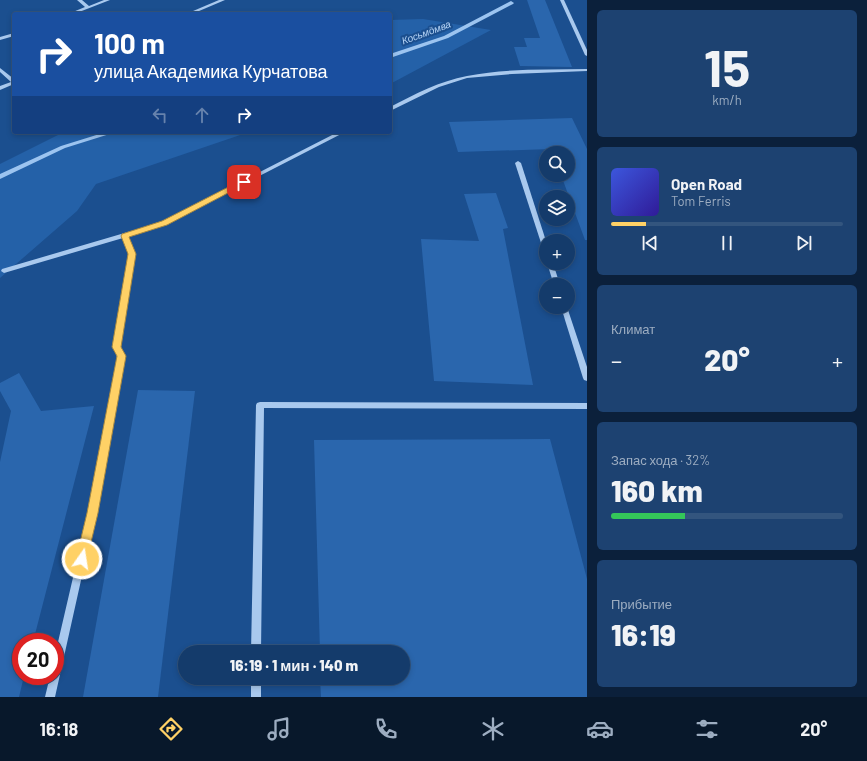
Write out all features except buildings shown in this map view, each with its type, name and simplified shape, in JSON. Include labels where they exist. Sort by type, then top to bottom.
[{"type":"lane","points":[[78,0],[88,7]]},
{"type":"lane","points":[[75,12],[108,0]]},
{"type":"lane","points":[[193,12],[223,0]]},
{"type":"lane","points":[[562,0],[587,55]]},
{"type":"lane","points":[[0,40],[12,35]]},
{"type":"lane","points":[[0,69],[12,80]]},
{"type":"lane","points":[[392,108],[433,87],[466,78],[498,74],[587,70]]},
{"type":"lane","points":[[0,88],[12,83]]},
{"type":"lane","points":[[4,271],[125,236],[164,223],[338,134]]},
{"type":"lane","points":[[518,163],[541,234]]},
{"type":"lane","points":[[50,697],[92,513],[121,356],[116,347],[132,254],[125,236]]},
{"type":"lane","points":[[566,314],[587,378]]},
{"type":"lane","points":[[256,645],[260,405],[587,406]]},
{"type":"lane","points":[[256,685],[256,697]]},
{"type":"shaded area","points":[[423,19],[491,30],[392,83],[392,20]]},
{"type":"shaded area","points":[[60,134],[243,134],[96,184],[77,211],[0,278],[0,164]]},
{"type":"waterway","name":"Косьмӧмва","points":[[392,55],[446,37],[511,3]]},
{"type":"waterway","name":"Косьмӧмва","points":[[0,177],[63,147],[106,134]]},
{"type":"route","points":[[82,559],[121,356],[116,347],[132,254],[125,236],[164,223],[244,182]]}]
